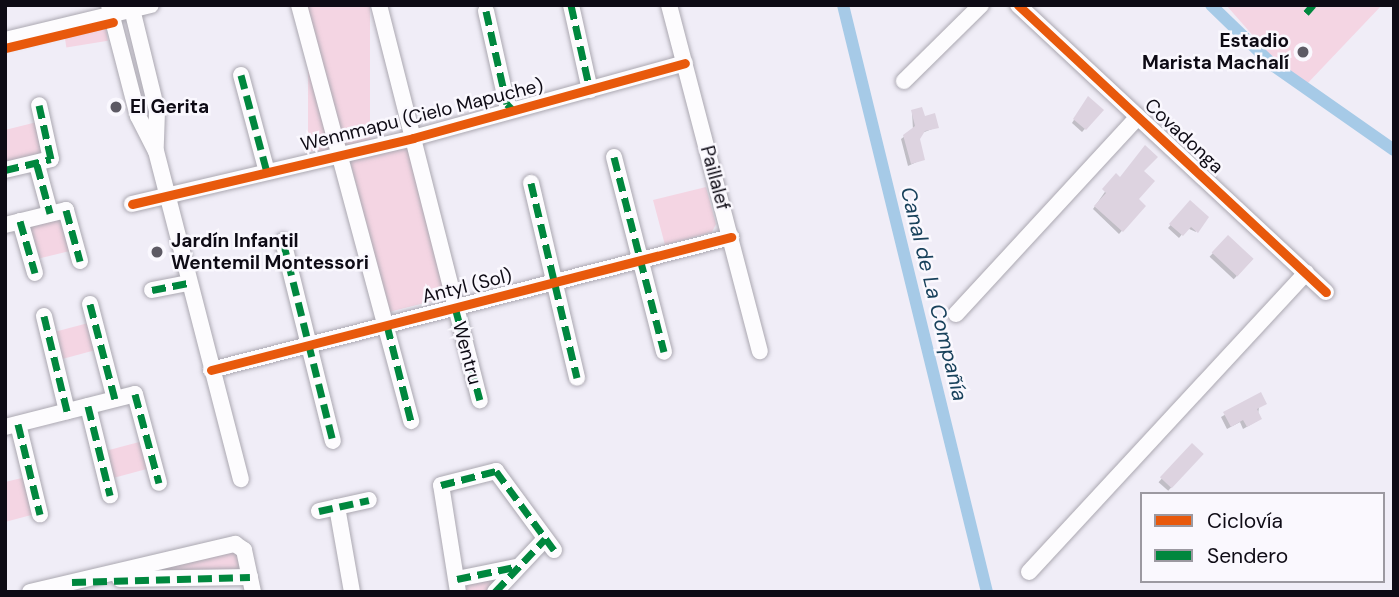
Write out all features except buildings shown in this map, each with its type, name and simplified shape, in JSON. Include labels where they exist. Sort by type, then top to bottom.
[{"type":"street","points":[[5,40],[110,10],[151,5]]},
{"type":"street","points":[[299,5],[342,155],[411,421]]},
{"type":"street","name":"Wentru","points":[[379,5],[480,400]]},
{"type":"street","points":[[570,5],[590,90]]},
{"type":"street","name":"Paillalef","points":[[669,5],[760,351]]},
{"type":"street","points":[[904,81],[981,5]]},
{"type":"street","name":"Covadonga","points":[[1018,5],[1326,292]]},
{"type":"street","points":[[131,7],[156,111],[156,150],[241,479]]},
{"type":"street","points":[[110,10],[138,116],[156,150]]},
{"type":"street","points":[[485,11],[507,104],[513,110]]},
{"type":"street","name":"Wennmapu (Cielo Mapuche)","points":[[132,204],[413,138],[685,63]]},
{"type":"street","points":[[241,75],[267,172]]},
{"type":"street","points":[[5,170],[37,165],[51,159],[39,105]]},
{"type":"street","points":[[956,314],[1138,117]]},
{"type":"street","points":[[614,157],[664,352]]},
{"type":"street","points":[[37,165],[80,261]]},
{"type":"street","points":[[531,183],[577,379]]},
{"type":"street","points":[[35,273],[13,223],[58,211]]},
{"type":"street","name":"Antyl (Sol)","points":[[211,370],[731,237]]},
{"type":"street","points":[[283,241],[333,441]]},
{"type":"street","points":[[1029,572],[1306,273]]},
{"type":"street","points":[[152,290],[189,283]]},
{"type":"street","points":[[90,304],[115,399]]},
{"type":"street","points":[[44,316],[67,411]]},
{"type":"street","points":[[40,514],[12,426],[67,411],[135,394],[159,483]]},
{"type":"street","points":[[88,406],[110,495]]},
{"type":"street","points":[[495,592],[516,567],[550,544],[496,471],[442,485],[457,585],[516,567]]},
{"type":"street","points":[[319,512],[369,500]]},
{"type":"street","points":[[337,507],[352,592]]},
{"type":"street","points":[[31,592],[72,582],[235,544],[244,550],[252,584],[72,582]]},
{"type":"shaded area","points":[[308,5],[370,5],[370,151],[308,151]]},
{"type":"shaded area","name":"Estadio Marista Machalí","points":[[1226,5],[1382,5],[1305,86],[1277,63]]},
{"type":"shaded area","points":[[106,29],[108,41],[66,47],[65,36]]},
{"type":"shaded area","points":[[41,121],[48,154],[5,165],[5,130]]},
{"type":"shaded area","points":[[410,145],[448,297],[388,312],[350,160]]},
{"type":"shaded area","points":[[706,187],[716,224],[712,232],[665,245],[653,200]]},
{"type":"shaded area","points":[[65,215],[74,250],[35,260],[26,225]]},
{"type":"shaded area","points":[[92,322],[99,349],[59,360],[51,333]]},
{"type":"shaded area","points":[[143,441],[150,468],[111,479],[103,452]]},
{"type":"shaded area","points":[[26,477],[35,514],[5,522],[5,482]]},
{"type":"shaded area","points":[[238,550],[246,574],[126,574]]},
{"type":"shaded area","points":[[497,577],[487,592],[462,592],[462,584]]},
{"type":"waterway","name":"Canal de La Compañía","points":[[843,5],[987,592]]},
{"type":"waterway","points":[[1211,5],[1274,66],[1394,150]]},
{"type":"marked path","points":[[571,5],[590,90]]},
{"type":"marked path","points":[[1306,13],[1313,5]]},
{"type":"marked path","points":[[486,11],[507,104],[513,110]]},
{"type":"marked path","points":[[241,75],[267,172]]},
{"type":"marked path","points":[[5,170],[51,159],[39,105]]},
{"type":"marked path","points":[[614,157],[664,352]]},
{"type":"marked path","points":[[37,165],[50,213]]},
{"type":"marked path","points":[[531,183],[577,378]]},
{"type":"marked path","points":[[66,210],[80,261]]},
{"type":"marked path","points":[[20,221],[35,273]]},
{"type":"marked path","points":[[283,241],[333,441]]},
{"type":"marked path","points":[[152,290],[189,283]]},
{"type":"marked path","points":[[90,304],[115,399]]},
{"type":"marked path","points":[[455,307],[480,400]]},
{"type":"marked path","points":[[44,316],[67,411]]},
{"type":"marked path","points":[[387,325],[411,421]]},
{"type":"marked path","points":[[135,394],[159,483]]},
{"type":"marked path","points":[[88,406],[110,495]]},
{"type":"marked path","points":[[18,424],[40,514]]},
{"type":"marked path","points":[[441,485],[496,471],[554,550]]},
{"type":"marked path","points":[[319,511],[369,500]]},
{"type":"marked path","points":[[495,592],[545,539]]},
{"type":"marked path","points":[[457,579],[515,567]]},
{"type":"marked path","points":[[72,582],[250,577]]},
{"type":"cycle path","points":[[1018,5],[1326,292]]},
{"type":"cycle path","points":[[5,48],[113,22]]},
{"type":"cycle path","points":[[132,204],[413,138],[685,63]]},
{"type":"cycle path","points":[[211,370],[731,237]]},
{"type":"place","name":"Estadio Marista Machalí","points":[[1303,52]]},
{"type":"place","name":"El Gerita","points":[[116,107]]},
{"type":"place","name":"Jardín Infantil Wentemil Montessori","points":[[157,252]]}]
